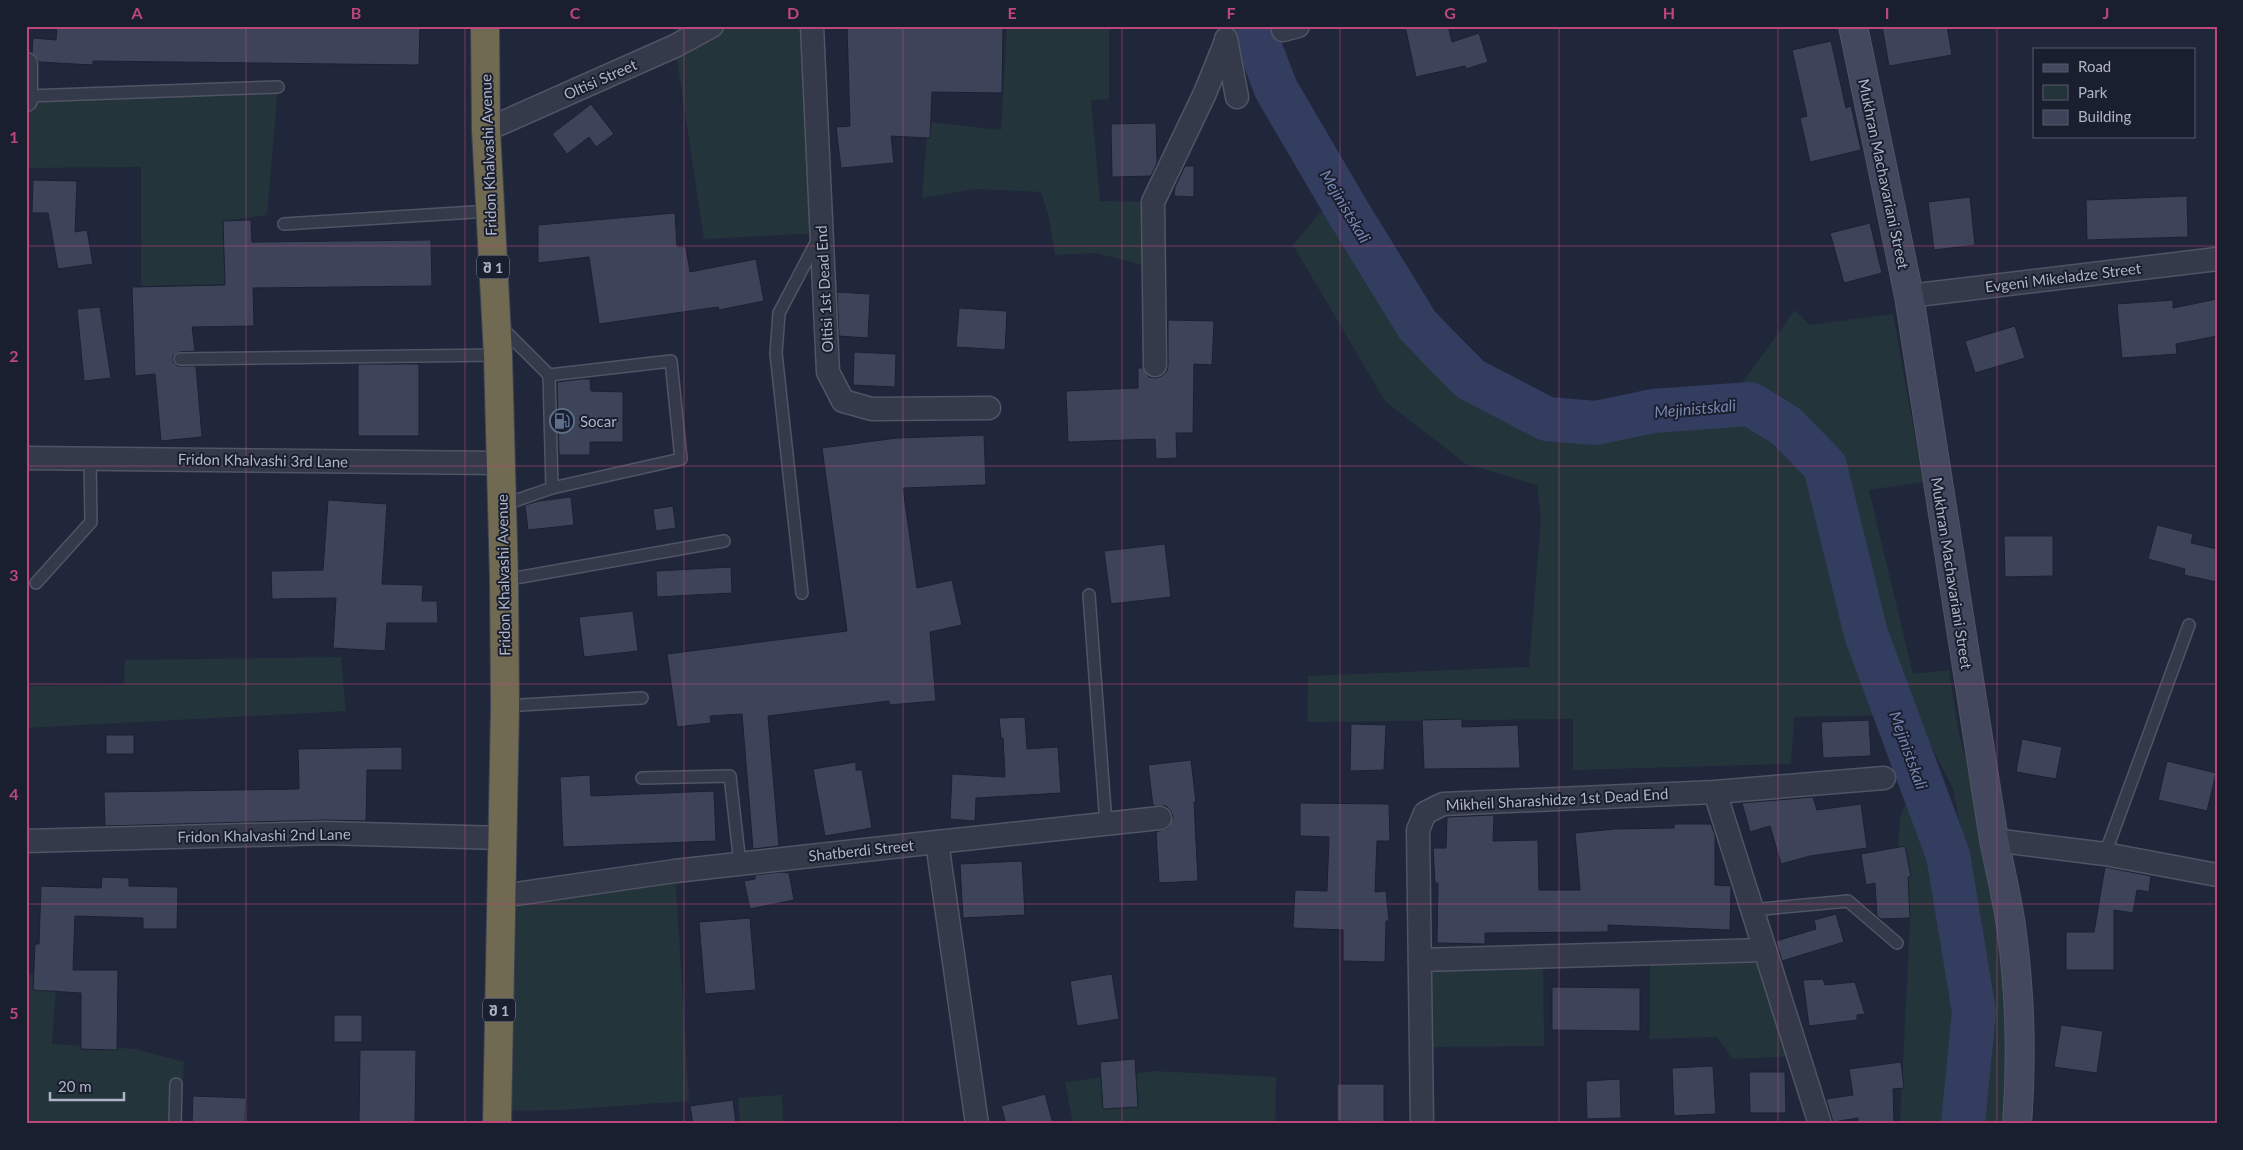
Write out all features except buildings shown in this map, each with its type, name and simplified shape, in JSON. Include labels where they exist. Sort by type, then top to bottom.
[{"type":"highway","name":"Fridon Khalvashi Avenue","points":[[484,26],[486,130],[498,355],[504,580],[505,706],[497,1124]]},
{"type":"street","name":"Oltisi Street","points":[[486,130],[675,46],[712,26]]},
{"type":"street","name":"Oltisi 1st Dead End","points":[[812,26],[828,372],[843,400],[872,409],[989,408]]},
{"type":"street","name":"Mukhran Machavariani Street","points":[[1854,26],[1909,296],[1994,840],[2011,926],[2019,1001],[2019,1096],[2016,1124]]},
{"type":"street","points":[[1224,34],[1237,97]]},
{"type":"street","points":[[1155,365],[1153,202],[1205,93],[1224,34]]},
{"type":"street","points":[[26,64],[27,98]]},
{"type":"street","name":"Evgeni Mikeladze Street","points":[[1909,296],[2217,259]]},
{"type":"street","name":"Fridon Khalvashi 3rd Lane","points":[[26,458],[500,464]]},
{"type":"street","name":"Mikheil Sharashidze 1st Dead End","points":[[1422,1124],[1418,830],[1425,812],[1443,804],[1714,792],[1884,778]]},
{"type":"street","points":[[1714,792],[1820,1124]]},
{"type":"street","name":"Shatberdi Street","points":[[502,896],[740,864],[1160,818]]},
{"type":"street","name":"Fridon Khalvashi 2nd Lane","points":[[26,841],[325,833],[502,838]]},
{"type":"street","points":[[1994,840],[2105,854],[2217,875]]},
{"type":"street","points":[[937,842],[976,1124]]},
{"type":"street","points":[[1420,960],[1765,950]]},
{"type":"lane","points":[[27,98],[278,87]]},
{"type":"lane","points":[[284,224],[490,211]]},
{"type":"lane","points":[[802,593],[776,354],[779,313],[821,232]]},
{"type":"lane","points":[[496,322],[549,375],[552,488]]},
{"type":"lane","points":[[180,359],[498,355]]},
{"type":"lane","points":[[501,506],[552,488],[681,459],[671,361],[549,375]]},
{"type":"lane","points":[[36,583],[91,522],[90,458]]},
{"type":"lane","points":[[504,580],[724,541]]},
{"type":"lane","points":[[1089,595],[1106,824]]},
{"type":"lane","points":[[2105,854],[2189,625]]},
{"type":"lane","points":[[505,706],[642,698]]},
{"type":"lane","points":[[642,778],[730,776],[740,864]]},
{"type":"lane","points":[[1752,910],[1848,901],[1897,943]]},
{"type":"lane","points":[[175,1124],[176,1084]]},
{"type":"green space","points":[[675,26],[812,26],[821,233],[704,239],[675,46]]},
{"type":"green space","points":[[1007,26],[1109,26],[1109,99],[1091,100],[1100,201],[1153,202],[1154,268],[1096,253],[1055,255],[1049,217],[1041,192],[976,189],[922,198],[928,122],[1001,130]]},
{"type":"green space","points":[[278,87],[267,215],[225,221],[227,284],[141,286],[141,167],[26,168],[26,100]]},
{"type":"green space","points":[[1337,193],[1418,326],[1470,379],[1547,419],[1596,423],[1653,411],[1750,404],[1786,426],[1825,466],[1866,634],[1897,715],[1794,717],[1791,764],[1573,770],[1573,719],[1307,722],[1308,676],[1529,667],[1541,519],[1537,485],[1466,464],[1385,401],[1293,245]]},
{"type":"green space","points":[[1795,310],[1809,325],[1893,314],[1923,482],[1869,490],[1913,674],[1949,670],[1959,735],[1989,842],[1994,840],[2017,1124],[1900,1124],[1910,923],[1898,847],[1900,818],[1918,772],[1948,854],[1964,848],[1953,788],[1907,700],[1840,472],[1822,433],[1787,407],[1740,386]]},
{"type":"green space","points":[[341,657],[346,711],[26,728],[26,686],[124,685],[125,660]]},
{"type":"green space","points":[[675,871],[689,1101],[561,1110],[505,1111],[512,903]]},
{"type":"green space","points":[[1765,950],[1799,1056],[1732,1059],[1717,1037],[1650,1039],[1650,954]]},
{"type":"green space","points":[[1543,957],[1544,1046],[1421,1047],[1420,960]]},
{"type":"green space","points":[[57,974],[52,1044],[135,1049],[184,1062],[180,1124],[26,1124],[26,975]]},
{"type":"green space","points":[[1154,1071],[1276,1077],[1275,1124],[1073,1124],[1065,1082]]},
{"type":"green space","points":[[782,1095],[783,1124],[740,1124],[738,1098]]},
{"type":"waterway","name":"Mejinistskali","points":[[1252,26],[1276,89],[1418,326],[1470,379],[1547,419],[1596,423],[1653,411],[1750,404],[1786,426],[1825,466],[1866,634],[1948,855],[1974,1012],[1963,1124]]},
{"type":"place","name":"Socar","points":[[562,421]]}]
